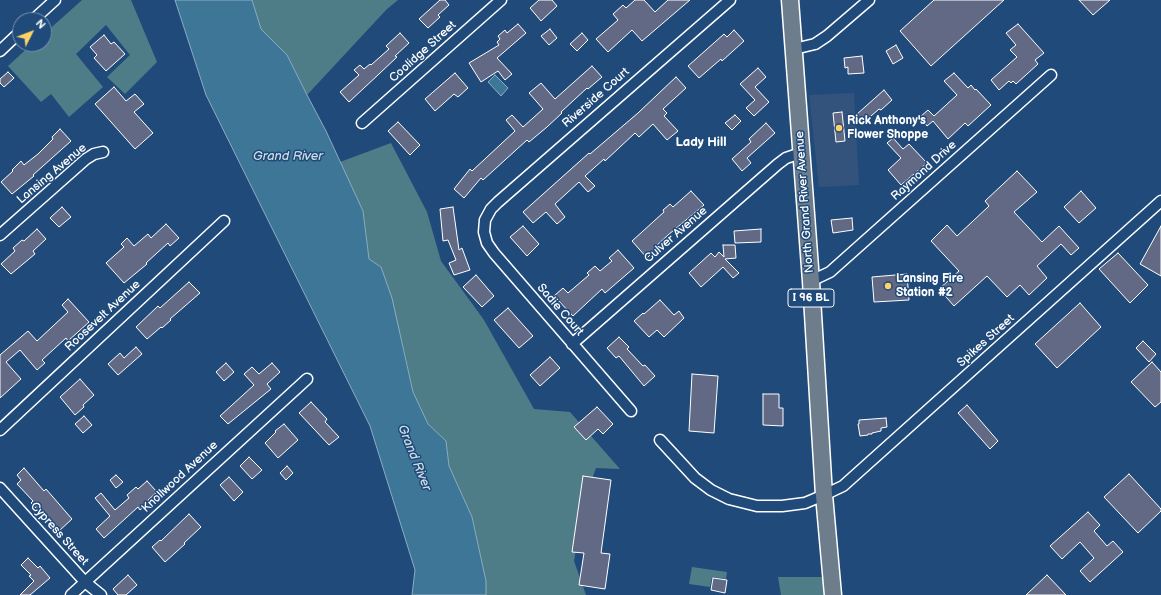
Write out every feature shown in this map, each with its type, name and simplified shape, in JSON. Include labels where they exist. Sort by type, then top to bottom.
[{"type":"main road","name":"North Grand River Avenue","points":[[790,0],[811,281],[824,495],[834,595]]},
{"type":"street","points":[[42,12],[55,0]]},
{"type":"street","name":"Coolidge Street","points":[[362,123],[501,0]]},
{"type":"street","name":"Riverside Court","points":[[485,220],[491,209],[498,202],[730,0]]},
{"type":"street","points":[[794,49],[815,44],[827,36],[869,0]]},
{"type":"street","points":[[0,51],[12,40]]},
{"type":"street","name":"Raymond Drive","points":[[811,281],[830,272],[1051,75]]},
{"type":"street","name":"Lansing Avenue","points":[[0,236],[86,159],[94,154],[103,152]]},
{"type":"street","name":"Culver Avenue","points":[[572,344],[778,164],[786,158],[801,153]]},
{"type":"street","name":"Spikes Street","points":[[824,495],[843,486],[1161,201]]},
{"type":"street","name":"Sadie Court","points":[[485,220],[484,232],[487,243],[494,254],[631,411]]},
{"type":"street","name":"Roosevelt Avenue","points":[[0,430],[224,221]]},
{"type":"street","name":"Knollwood Avenue","points":[[71,595],[307,379]]},
{"type":"street","points":[[660,440],[695,478],[711,490],[729,499],[757,506],[782,506],[805,503],[824,495]]},
{"type":"street","name":"Cypress Street","points":[[0,488],[85,582],[101,595]]},
{"type":"shaded area","points":[[854,93],[859,185],[819,187],[809,95]]},
{"type":"green space","points":[[82,0],[131,0],[157,62],[125,94],[107,77],[130,55],[106,25],[76,54],[103,87],[69,117],[51,94],[41,102],[8,66],[23,52],[52,52],[52,27]]},
{"type":"green space","points":[[252,0],[398,0],[387,9],[307,95],[287,55],[261,30]]},
{"type":"green space","points":[[391,143],[427,212],[441,261],[484,320],[534,409],[570,412],[620,469],[596,468],[585,499],[574,561],[586,595],[486,595],[486,581],[472,517],[449,466],[446,441],[428,424],[413,392],[404,350],[381,267],[369,259],[363,211],[340,162]]},
{"type":"green space","points":[[692,567],[727,572],[726,579],[712,577],[710,587],[689,584]]},
{"type":"green space","points":[[778,577],[832,577],[833,595],[781,595]]},
{"type":"water","name":"Grand River","points":[[175,0],[252,0],[261,29],[287,55],[326,131],[363,211],[369,259],[381,267],[392,298],[413,392],[428,424],[446,441],[449,466],[472,517],[486,581],[486,595],[412,595],[415,570],[370,426],[206,95]]},
{"type":"water","points":[[495,75],[508,88],[501,96],[488,82]]},
{"type":"building","points":[[440,0],[445,0],[449,5],[438,15],[440,17],[428,28],[419,19]]},
{"type":"building","points":[[539,0],[552,0],[557,6],[541,21],[530,8]]},
{"type":"building","points":[[635,0],[644,0],[655,12],[668,0],[690,0],[642,41],[632,30],[608,52],[596,39],[618,20],[613,14],[623,5],[626,8]]},
{"type":"building","points":[[934,0],[1004,0],[931,66],[900,31]]},
{"type":"building","points":[[1079,0],[1110,0],[1093,15]]},
{"type":"building","points":[[518,24],[526,33],[497,58],[512,74],[505,80],[498,71],[481,82],[469,63],[499,45],[497,42],[500,39],[498,36],[505,30],[507,33]]},
{"type":"building","points":[[1018,24],[1044,53],[1035,60],[1038,64],[1016,84],[1013,81],[1011,83],[1009,81],[999,90],[991,80],[1017,57],[1010,50],[1016,45],[1006,33]]},
{"type":"building","points":[[550,29],[557,38],[549,45],[541,36]]},
{"type":"building","points":[[734,30],[744,41],[722,61],[721,59],[699,78],[688,66],[724,34],[727,37]]},
{"type":"building","points":[[400,33],[409,43],[395,56],[397,57],[349,102],[340,92],[359,75],[354,70],[360,65],[364,69],[370,64],[371,65],[389,49],[386,46]]},
{"type":"building","points":[[582,33],[588,40],[577,51],[570,44]]},
{"type":"building","points":[[104,35],[111,44],[114,42],[125,54],[106,71],[94,58],[97,55],[90,47]]},
{"type":"building","points":[[896,45],[903,58],[893,64],[886,51]]},
{"type":"building","points":[[862,56],[864,73],[848,74],[848,67],[845,68],[844,58]]},
{"type":"building","points":[[592,66],[602,77],[588,89],[587,88],[547,127],[529,142],[527,140],[483,180],[481,178],[464,198],[454,189],[470,169],[472,171],[515,131],[506,120],[512,115],[523,127],[543,109],[529,93],[541,83],[555,99]]},
{"type":"building","points":[[758,68],[766,77],[755,87],[769,102],[754,116],[746,108],[755,100],[740,84]]},
{"type":"building","points":[[8,72],[14,78],[4,87],[0,83],[0,79]]},
{"type":"building","points":[[455,73],[468,88],[458,97],[454,94],[435,111],[425,99]]},
{"type":"building","points":[[954,73],[968,88],[971,85],[975,90],[976,89],[991,105],[968,126],[965,123],[948,139],[933,121],[927,126],[920,117],[928,110],[934,116],[957,95],[944,81]]},
{"type":"building","points":[[676,77],[686,88],[663,109],[667,113],[664,116],[678,131],[667,140],[653,124],[639,137],[635,133],[605,161],[604,159],[585,176],[595,186],[588,192],[579,182],[555,204],[565,217],[557,224],[546,212],[533,223],[523,212],[589,153],[590,154],[638,113]]},
{"type":"building","points":[[114,87],[126,101],[135,94],[144,104],[134,112],[153,133],[135,149],[95,104]]},
{"type":"building","points":[[884,90],[892,100],[863,123],[856,115]]},
{"type":"building","points":[[842,112],[845,141],[836,142],[833,113]]},
{"type":"building","points":[[735,115],[741,121],[732,130],[725,123]]},
{"type":"building","points":[[398,122],[420,145],[410,155],[388,131]]},
{"type":"building","points":[[766,123],[775,133],[747,158],[751,163],[742,171],[732,159],[751,142],[749,139]]},
{"type":"building","points":[[60,129],[71,141],[33,175],[34,176],[12,194],[1,182],[21,161],[24,165],[38,154],[53,139],[52,137]]},
{"type":"building","points":[[893,138],[903,149],[909,144],[927,163],[901,185],[888,170],[901,158],[887,143]]},
{"type":"building","points":[[1017,171],[1037,192],[1014,212],[1042,242],[1059,226],[1079,248],[1071,255],[1061,244],[1037,266],[1047,278],[1029,295],[1020,285],[1007,297],[987,276],[954,306],[939,289],[959,271],[931,241],[947,225],[957,236],[989,206],[985,201]]},
{"type":"building","points":[[691,191],[704,205],[654,248],[655,250],[647,258],[632,241],[664,212],[663,210],[670,204],[673,207]]},
{"type":"building","points":[[1081,191],[1096,208],[1079,223],[1064,207]]},
{"type":"building","points":[[62,207],[71,217],[59,227],[50,218]]},
{"type":"building","points":[[453,207],[459,250],[462,248],[470,270],[454,275],[449,263],[456,260],[448,240],[443,241],[440,209]]},
{"type":"building","points":[[852,218],[853,230],[833,233],[831,220]]},
{"type":"building","points":[[166,224],[179,238],[170,246],[168,243],[146,263],[147,264],[124,283],[106,263],[124,247],[121,244],[127,238],[134,246],[148,234],[151,238]]},
{"type":"building","points":[[523,226],[539,244],[527,256],[510,237]]},
{"type":"building","points":[[1161,226],[1161,276],[1140,264]]},
{"type":"building","points":[[37,229],[46,239],[33,251],[35,254],[11,274],[1,264],[15,251],[13,248],[22,240],[24,241]]},
{"type":"building","points":[[761,229],[761,242],[735,243],[734,231]]},
{"type":"building","points":[[723,245],[735,245],[736,258],[725,259],[739,273],[733,278],[723,267],[701,287],[689,273],[711,253],[715,257],[719,252],[724,257]]},
{"type":"building","points":[[618,250],[634,268],[605,293],[602,289],[573,316],[554,296],[563,288],[568,293],[589,275],[587,273],[595,266],[600,271],[612,261],[609,258]]},
{"type":"building","points":[[1118,253],[1148,285],[1130,303],[1099,269]]},
{"type":"building","points":[[907,274],[909,300],[874,302],[872,277]]},
{"type":"building","points":[[476,275],[494,296],[482,307],[463,287]]},
{"type":"building","points":[[189,282],[200,293],[170,319],[171,320],[162,328],[161,327],[147,339],[136,327],[158,306],[160,308]]},
{"type":"building","points":[[68,299],[89,322],[68,341],[66,338],[42,360],[45,363],[37,370],[20,350],[6,362],[21,379],[0,398],[0,355],[28,331],[37,341],[68,312],[62,305]]},
{"type":"building","points":[[660,300],[674,315],[679,311],[684,318],[664,337],[657,330],[649,337],[634,321]]},
{"type":"building","points":[[1080,303],[1101,327],[1057,368],[1035,344]]},
{"type":"building","points":[[508,308],[533,336],[519,348],[494,320]]},
{"type":"building","points":[[619,337],[629,347],[627,349],[655,376],[644,386],[619,356],[616,358],[607,348]]},
{"type":"building","points":[[1143,341],[1156,354],[1149,362],[1136,348]]},
{"type":"building","points":[[136,347],[142,354],[118,375],[108,364],[120,353],[124,358]]},
{"type":"building","points":[[550,357],[560,368],[540,386],[530,375]]},
{"type":"building","points":[[1152,362],[1161,372],[1161,402],[1155,407],[1131,382]]},
{"type":"building","points":[[226,363],[234,372],[224,381],[216,372]]},
{"type":"building","points":[[272,363],[280,372],[267,384],[271,389],[228,424],[220,416],[254,385],[244,374],[252,367],[259,374]]},
{"type":"building","points":[[692,374],[718,376],[714,433],[689,431]]},
{"type":"building","points":[[80,379],[94,395],[75,415],[60,397]]},
{"type":"building","points":[[763,394],[779,394],[779,408],[783,408],[783,426],[763,425]]},
{"type":"building","points":[[311,402],[327,419],[325,422],[339,437],[329,445],[299,413]]},
{"type":"building","points":[[967,405],[998,441],[990,449],[958,413]]},
{"type":"building","points":[[597,407],[613,424],[603,434],[598,429],[586,440],[574,427]]},
{"type":"building","points":[[84,416],[92,425],[83,433],[75,424]]},
{"type":"building","points":[[886,418],[887,427],[881,428],[881,431],[872,434],[860,436],[858,424],[859,420]]},
{"type":"building","points":[[284,424],[298,440],[278,458],[265,443],[276,432],[275,431]]},
{"type":"building","points":[[249,457],[262,470],[252,479],[240,466]]},
{"type":"building","points":[[287,466],[293,473],[286,480],[280,473]]},
{"type":"building","points":[[24,468],[44,491],[46,489],[72,519],[59,531],[39,509],[38,510],[31,503],[33,501],[17,484],[21,480],[17,475]]},
{"type":"building","points":[[1129,474],[1161,509],[1161,511],[1138,533],[1104,497]]},
{"type":"building","points":[[116,475],[123,482],[116,488],[110,480]]},
{"type":"building","points":[[583,476],[611,480],[601,553],[610,554],[605,589],[579,585],[584,553],[572,552]]},
{"type":"building","points":[[229,477],[243,492],[234,501],[220,485]]},
{"type":"building","points":[[147,481],[157,492],[140,510],[138,507],[104,538],[96,529],[110,516],[95,498],[101,493],[115,510],[129,498],[127,495],[136,487],[138,489]]},
{"type":"building","points":[[1088,512],[1100,525],[1094,531],[1107,546],[1113,541],[1123,552],[1090,582],[1080,571],[1094,558],[1080,542],[1062,559],[1050,546]]},
{"type":"building","points":[[189,514],[201,527],[165,562],[152,547],[160,540],[161,541]]},
{"type":"building","points":[[28,558],[38,568],[40,566],[50,578],[30,595],[20,595],[34,581],[29,576],[31,575],[21,565]]},
{"type":"building","points":[[128,575],[137,585],[126,595],[118,595],[113,589]]},
{"type":"building","points":[[1047,575],[1066,595],[1026,595]]},
{"type":"building","points":[[713,578],[727,580],[725,593],[711,590]]},
{"type":"place","name":"Rick Anthony's Flower Shoppe","points":[[839,128]]},
{"type":"place","name":"Lansing Fire Station #2","points":[[888,286]]},
{"type":"district","name":"Lady Hill","points":[[701,143]]}]
